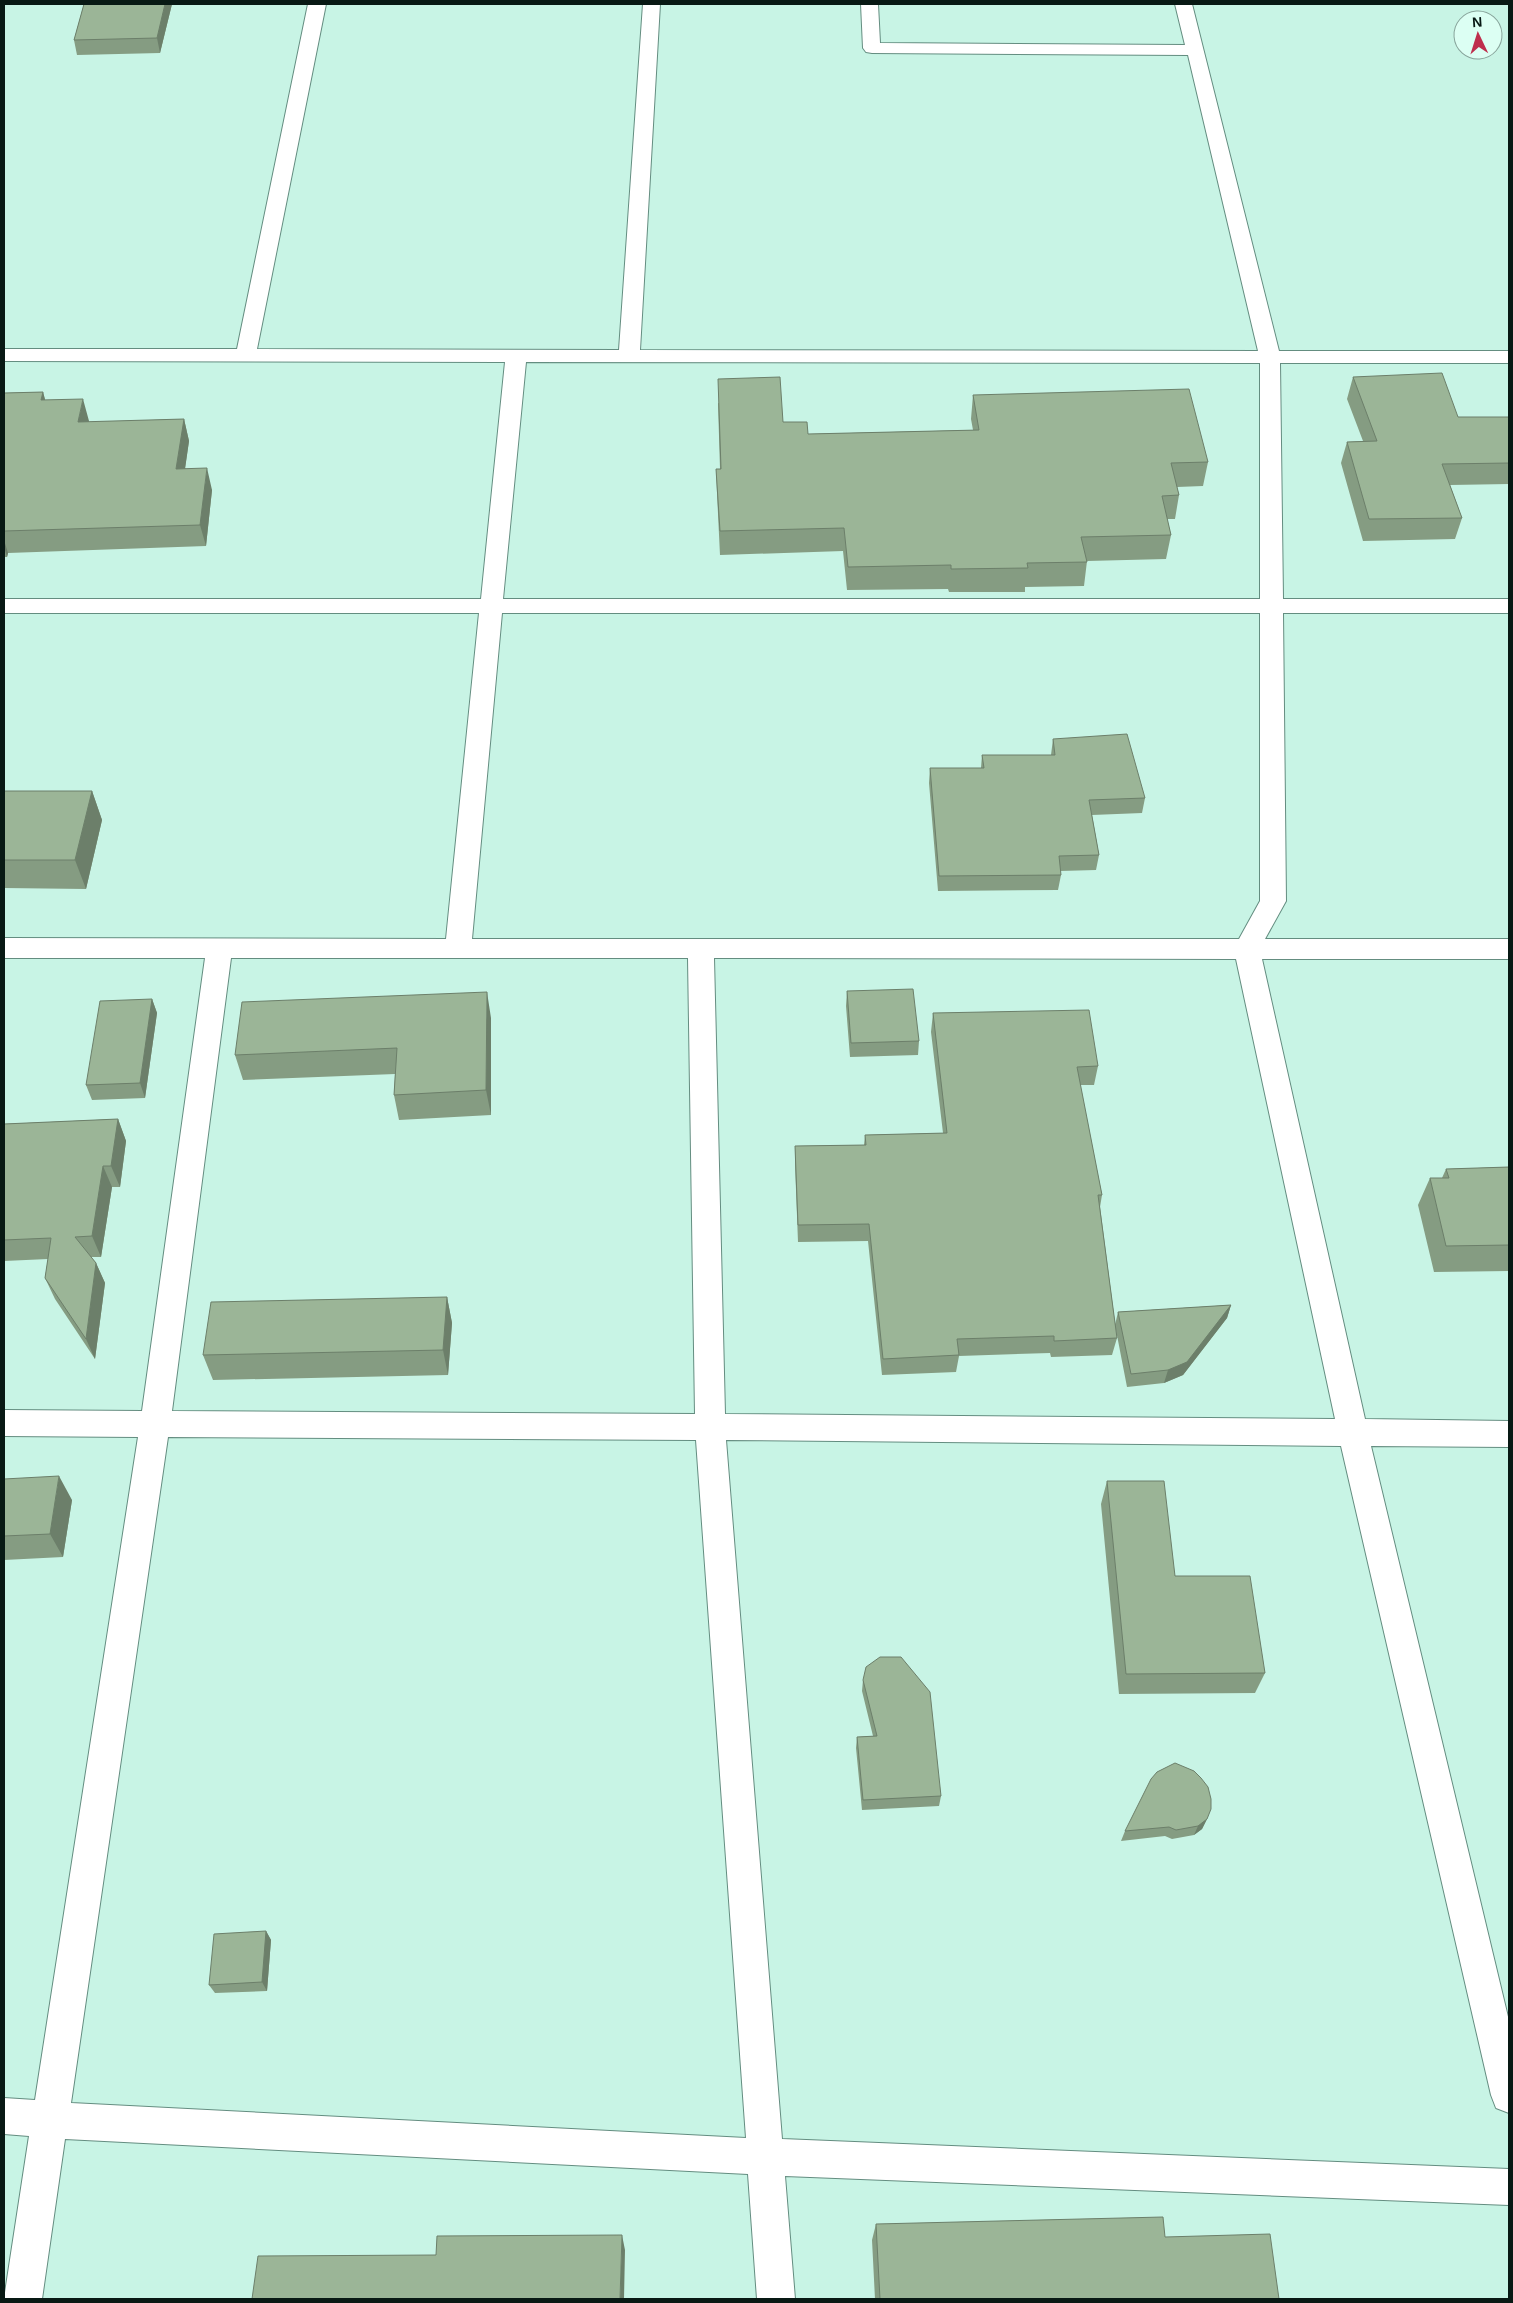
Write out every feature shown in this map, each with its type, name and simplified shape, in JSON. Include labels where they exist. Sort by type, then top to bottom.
[{"type":"street","points":[[246,356],[317,4]]},
{"type":"street","points":[[628,356],[652,4]]},
{"type":"street","points":[[869,4],[872,48],[1195,50]]},
{"type":"street","points":[[1184,4],[1270,357],[1273,901],[1247,948],[1353,1433],[1509,2094]]},
{"type":"street","points":[[4,356],[1509,357]]},
{"type":"street","points":[[458,948],[516,356]]},
{"type":"street","points":[[4,606],[1509,606]]},
{"type":"street","points":[[4,948],[1509,949]]},
{"type":"street","points":[[24,2299],[155,1424],[219,948]]},
{"type":"street","points":[[701,948],[710,1426],[776,2299]]},
{"type":"street","points":[[4,1423],[710,1426],[1509,1434]]},
{"type":"street","points":[[4,2116],[765,2157],[1509,2186]]},
{"type":"building","points":[[84,4],[165,4],[157,38],[74,40]]},
{"type":"building","points":[[1442,373],[1458,417],[1509,417],[1509,463],[1442,464],[1462,518],[1369,519],[1347,442],[1377,441],[1353,377]]},
{"type":"building","points":[[780,377],[783,422],[807,422],[808,434],[979,430],[973,395],[1189,389],[1208,462],[1171,463],[1179,495],[1162,496],[1171,535],[1081,537],[1087,562],[1027,563],[1028,568],[951,569],[951,565],[848,567],[844,528],[720,531],[716,469],[721,469],[718,379]]},
{"type":"building","points":[[43,392],[41,400],[83,399],[78,422],[184,419],[176,469],[207,468],[200,525],[4,531],[4,393]]},
{"type":"building","points":[[1127,734],[1145,798],[1089,800],[1099,855],[1059,856],[1061,875],[939,876],[930,768],[984,768],[982,755],[1055,755],[1053,739]]},
{"type":"building","points":[[4,791],[92,791],[75,860],[4,860]]},
{"type":"building","points":[[913,989],[919,1041],[851,1043],[847,991]]},
{"type":"building","points":[[487,992],[486,1090],[394,1095],[397,1048],[235,1055],[242,1002]]},
{"type":"building","points":[[152,999],[140,1083],[86,1085],[100,1001]]},
{"type":"building","points":[[1089,1010],[1098,1066],[1077,1067],[1102,1195],[1098,1195],[1117,1338],[1054,1341],[1054,1336],[957,1339],[959,1355],[883,1359],[869,1224],[798,1225],[795,1146],[866,1145],[865,1135],[947,1133],[933,1013]]},
{"type":"building","points":[[118,1119],[111,1166],[103,1166],[92,1236],[75,1237],[96,1263],[86,1339],[45,1278],[51,1238],[4,1240],[4,1124]]},
{"type":"building","points":[[1509,1167],[1509,1245],[1446,1246],[1430,1178],[1449,1178],[1446,1169]]},
{"type":"building","points":[[447,1297],[443,1350],[203,1355],[211,1302]]},
{"type":"building","points":[[1231,1305],[1187,1362],[1168,1370],[1131,1374],[1118,1312]]},
{"type":"building","points":[[59,1476],[50,1534],[4,1536],[4,1479]]},
{"type":"building","points":[[1107,1481],[1164,1481],[1175,1576],[1250,1576],[1265,1673],[1126,1674]]},
{"type":"building","points":[[880,1657],[901,1657],[930,1692],[941,1796],[863,1800],[857,1737],[877,1736],[863,1680],[866,1667]]},
{"type":"building","points":[[1175,1763],[1194,1771],[1208,1787],[1211,1809],[1207,1819],[1198,1826],[1176,1830],[1169,1827],[1125,1831],[1151,1779],[1157,1772]]},
{"type":"building","points":[[266,1931],[262,1982],[209,1985],[214,1934]]},
{"type":"building","points":[[1163,2217],[1165,2237],[1270,2234],[1279,2299],[880,2299],[876,2224]]},
{"type":"building","points":[[622,2235],[620,2299],[252,2299],[258,2256],[436,2255],[437,2236]]}]
